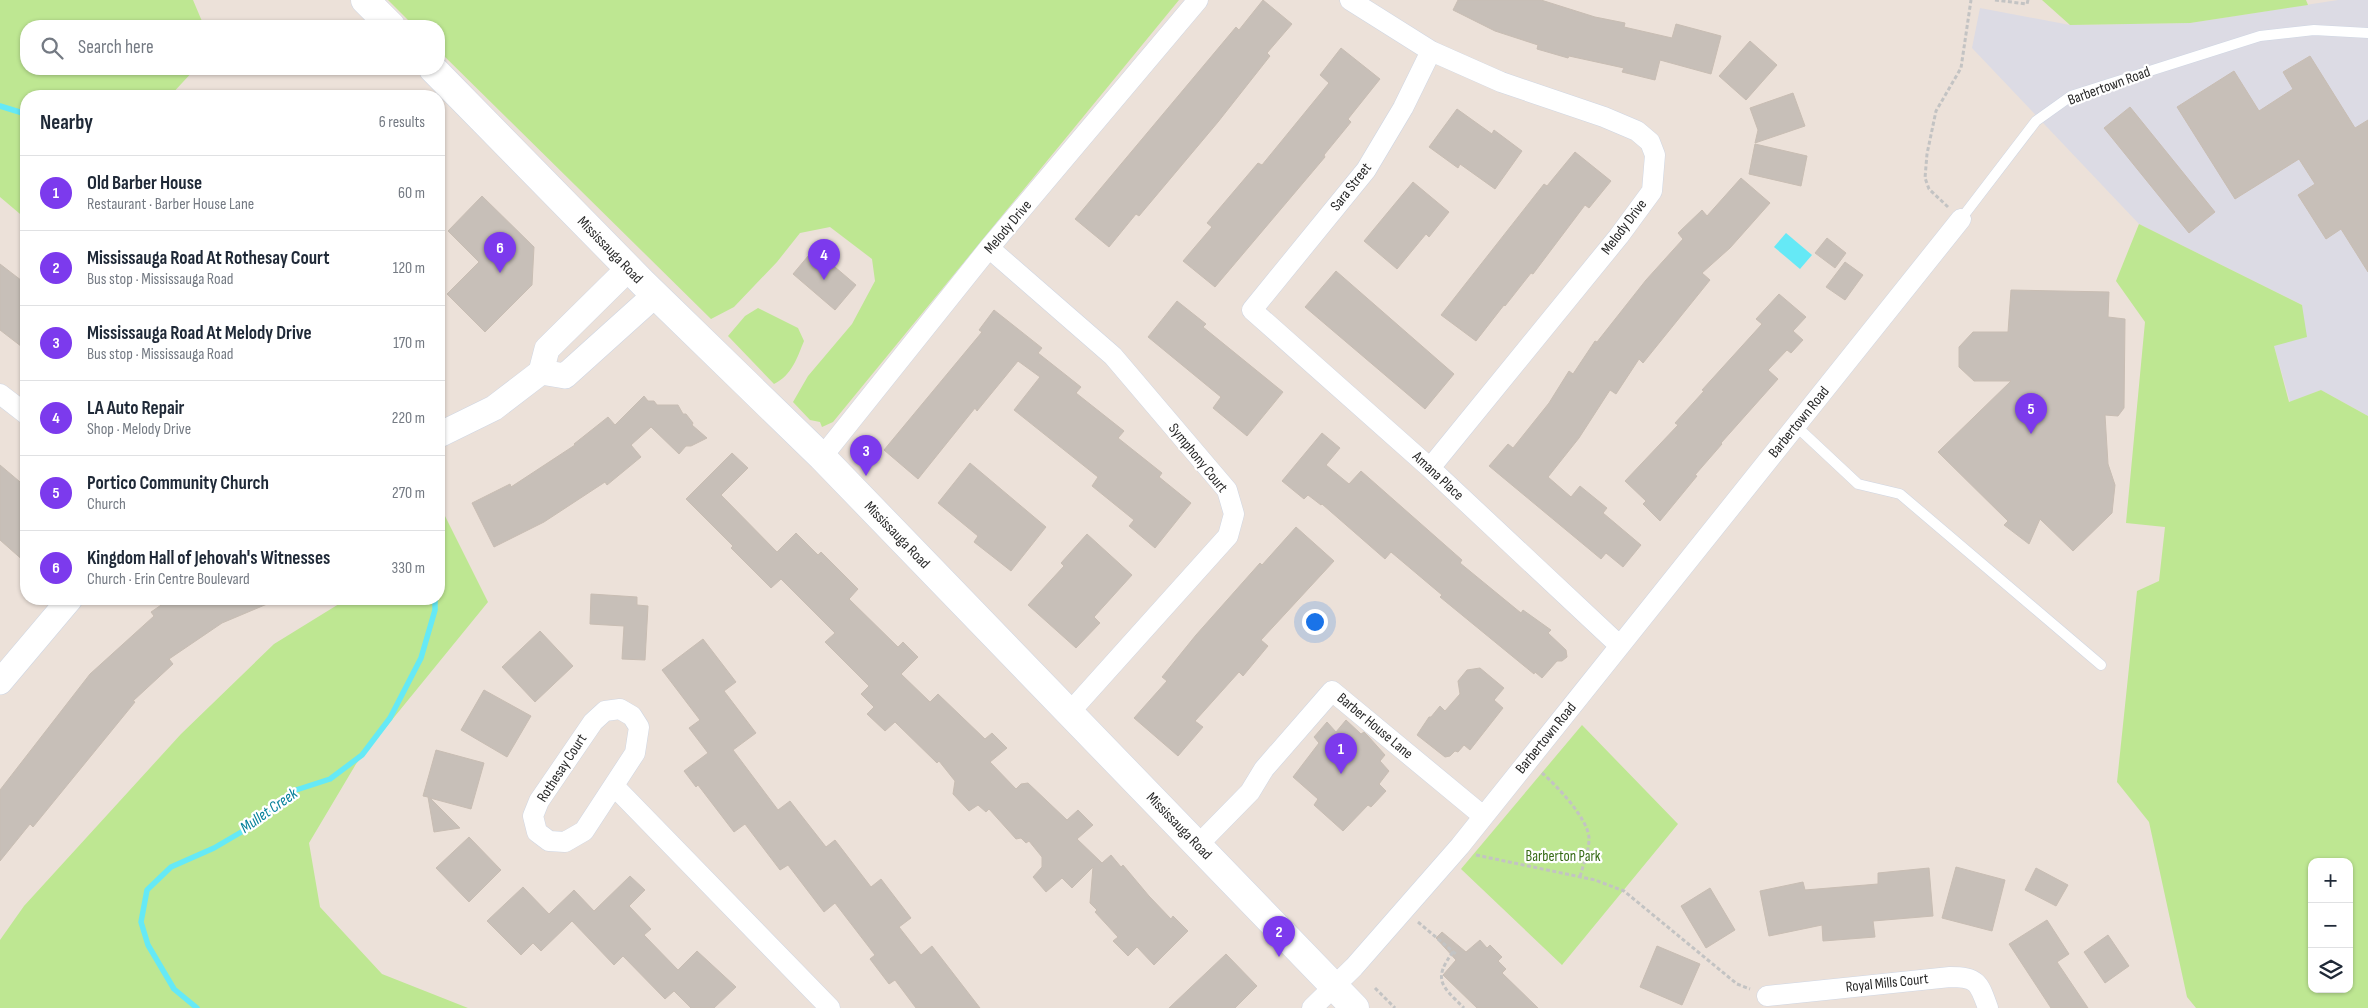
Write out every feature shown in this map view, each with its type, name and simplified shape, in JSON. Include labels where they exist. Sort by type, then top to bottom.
[{"type":"main road","points":[[365,0],[385,20]]},
{"type":"main road","name":"Mississauga Road","points":[[439,75],[655,295],[822,457],[1355,1008]]},
{"type":"street","name":"Melody Drive","points":[[822,457],[989,248],[1198,0]]},
{"type":"street","name":"Melody Drive","points":[[1350,0],[1431,51],[1501,82],[1604,117],[1636,130],[1650,142],[1655,155],[1652,191],[1618,236],[1430,468]]},
{"type":"street","name":"Sara Street","points":[[1252,310],[1366,170],[1403,108],[1431,51]]},
{"type":"street","name":"Barbertown Road","points":[[1333,986],[1354,967],[1460,846],[1962,219]]},
{"type":"street","name":"Symphony Court","points":[[989,248],[1113,356],[1227,490],[1234,514],[1228,536],[1069,713]]},
{"type":"street","points":[[445,432],[494,408],[541,372],[547,349],[628,268]]},
{"type":"street","points":[[541,372],[565,376],[655,295]]},
{"type":"street","name":"Amana Place","points":[[1252,310],[1430,468],[1620,646]]},
{"type":"street","points":[[0,394],[20,409]]},
{"type":"street","points":[[0,682],[65,605]]},
{"type":"street","name":"Barber House Lane","points":[[1198,845],[1250,792],[1264,769],[1332,690],[1483,816]]},
{"type":"street","name":"Rothesay Court","points":[[620,709],[632,716],[639,727],[635,752],[614,786],[584,831],[565,842],[549,841],[537,832],[533,816],[539,801],[593,722],[605,711],[620,709]]},
{"type":"street","points":[[614,786],[830,1008]]},
{"type":"street","name":"Royal Mills Court","points":[[1767,996],[1950,977],[1969,977],[1980,985],[1988,1008]]},
{"type":"street","points":[[1312,1008],[1333,986]]},
{"type":"lane","name":"Barbertown Road","points":[[1962,219],[2036,121],[2071,96],[2260,36],[2314,30],[2368,33]]},
{"type":"lane","points":[[1796,426],[1858,484],[1900,494],[2101,665]]},
{"type":"path","points":[[1962,219],[1929,190],[1925,178],[1926,154],[1936,111],[1962,68],[1971,0]]},
{"type":"path","points":[[1995,0],[2027,4],[2028,0]]},
{"type":"path","points":[[1529,759],[1552,781],[1575,809],[1585,825],[1589,838],[1580,877]]},
{"type":"path","points":[[1460,846],[1478,857],[1580,877],[1624,891],[1737,984],[1767,996]]},
{"type":"path","points":[[1404,911],[1455,954],[1443,965],[1440,978],[1444,989],[1464,1008]]},
{"type":"path","points":[[1375,988],[1395,1008]]},
{"type":"shaded area","points":[[2338,0],[2368,0],[2368,416],[2321,390],[2290,402],[2274,346],[2302,305],[2139,224],[1972,48],[1980,8],[2070,25],[2190,23]]},
{"type":"green space","points":[[0,0],[193,0],[201,20],[20,20],[20,75],[189,75],[176,90],[20,90],[20,214],[0,197]]},
{"type":"green space","points":[[388,0],[1179,0],[833,422],[822,427],[820,422],[810,420],[793,402],[808,376],[852,324],[875,281],[872,259],[830,227],[800,233],[777,262],[734,307],[711,319],[445,57],[445,20],[408,20]]},
{"type":"green space","points":[[2042,0],[2306,0],[2308,5],[2190,23],[2070,25]]},
{"type":"green space","points":[[2139,224],[2302,305],[2307,337],[2274,346],[2289,402],[2321,390],[2368,416],[2368,1008],[2196,1008],[2187,997],[2149,822],[2117,782],[2137,591],[2159,581],[2165,527],[2126,523],[2145,322],[2116,281]]},
{"type":"green space","points":[[758,308],[798,328],[804,341],[790,371],[774,384],[728,336],[745,316]]},
{"type":"green space","points":[[445,516],[488,602],[356,764],[309,843],[320,907],[382,974],[468,1008],[0,1008],[0,940],[24,906],[181,734],[274,644],[337,605],[445,605]]},
{"type":"green space","name":"Barberton Park","points":[[1582,725],[1678,824],[1562,965],[1461,869]]},
{"type":"water","points":[[1786,233],[1812,255],[1800,269],[1774,247]]},
{"type":"building","points":[[1263,0],[1292,24],[1267,53],[1270,56],[1218,122],[1139,216],[1136,214],[1109,247],[1075,219],[1236,27],[1239,30]]},
{"type":"building","points":[[1458,0],[1541,0],[1595,17],[1625,23],[1624,27],[1672,38],[1676,24],[1721,36],[1711,74],[1660,60],[1655,80],[1622,72],[1624,68],[1569,56],[1568,58],[1537,49],[1538,45],[1495,31],[1453,10]]},
{"type":"building","points":[[1750,41],[1777,65],[1746,100],[1719,76]]},
{"type":"building","points":[[1341,48],[1380,79],[1348,119],[1351,122],[1324,155],[1325,157],[1215,287],[1183,261],[1212,227],[1207,223],[1258,163],[1262,165],[1329,83],[1320,75]]},
{"type":"building","points":[[2310,56],[2355,128],[2368,120],[2368,272],[2341,229],[2326,239],[2298,195],[2315,184],[2299,159],[2235,199],[2177,107],[2234,71],[2259,111],[2293,89],[2283,72]]},
{"type":"building","points":[[1793,93],[1805,126],[1755,143],[1758,130],[1750,108]]},
{"type":"building","points":[[2130,107],[2215,212],[2189,233],[2104,128]]},
{"type":"building","points":[[1457,109],[1492,134],[1494,130],[1522,151],[1495,189],[1460,164],[1458,168],[1429,147]]},
{"type":"building","points":[[1755,144],[1807,156],[1801,186],[1749,174]]},
{"type":"building","points":[[1575,152],[1611,181],[1589,208],[1585,205],[1533,274],[1531,273],[1476,341],[1441,315],[1544,184],[1547,186]]},
{"type":"building","points":[[1741,178],[1770,203],[1730,248],[1702,273],[1710,280],[1643,363],[1639,359],[1616,394],[1610,390],[1579,438],[1548,477],[1571,497],[1580,486],[1607,508],[1603,513],[1641,545],[1623,567],[1606,553],[1601,559],[1489,466],[1508,444],[1513,448],[1549,403],[1569,371],[1573,374],[1595,341],[1597,342],[1646,280],[1683,239],[1678,233],[1702,210],[1707,216]]},
{"type":"building","points":[[1413,182],[1449,212],[1429,237],[1426,234],[1397,269],[1364,241]]},
{"type":"building","points":[[482,196],[534,247],[532,285],[485,332],[447,294],[479,262],[448,231]]},
{"type":"building","points":[[1827,238],[1846,253],[1835,268],[1815,253]]},
{"type":"building","points":[[814,249],[856,285],[835,310],[793,274]]},
{"type":"building","points":[[1845,262],[1863,275],[1845,300],[1826,287]]},
{"type":"building","points":[[0,264],[20,279],[20,345],[0,330]]},
{"type":"building","points":[[1336,271],[1454,374],[1425,409],[1305,307]]},
{"type":"building","points":[[2011,290],[2109,292],[2108,317],[2125,319],[2124,408],[2118,416],[2105,415],[2108,464],[2115,485],[2112,513],[2073,551],[2040,519],[2029,544],[2004,525],[2008,521],[1938,452],[2011,381],[1974,381],[1959,367],[1959,347],[1973,332],[2008,332]]},
{"type":"building","points":[[1779,294],[1806,317],[1793,331],[1803,340],[1791,353],[1787,350],[1768,370],[1778,379],[1721,443],[1660,521],[1643,504],[1646,501],[1625,481],[1678,425],[1675,423],[1704,391],[1702,390],[1762,324],[1756,319]]},
{"type":"building","points":[[1177,301],[1206,324],[1203,327],[1283,392],[1247,436],[1213,408],[1221,397],[1148,337]]},
{"type":"building","points":[[994,310],[1042,348],[1038,353],[1081,387],[1076,393],[1124,431],[1118,438],[1162,473],[1159,477],[1191,503],[1155,548],[1129,526],[1134,520],[1092,486],[1098,477],[1014,410],[1040,377],[1018,361],[977,411],[975,408],[918,479],[884,450],[982,332],[979,330]]},
{"type":"building","points":[[644,396],[648,401],[654,401],[657,405],[678,405],[683,414],[686,414],[693,423],[692,425],[707,438],[691,446],[686,446],[679,454],[651,427],[631,445],[641,457],[607,485],[605,482],[544,522],[494,547],[472,503],[510,484],[511,487],[575,445],[608,417],[615,425]]},
{"type":"building","points":[[1322,433],[1340,448],[1326,465],[1349,484],[1361,471],[1462,560],[1460,563],[1521,613],[1523,610],[1551,630],[1548,633],[1566,650],[1567,657],[1562,661],[1557,661],[1542,678],[1535,672],[1534,674],[1440,597],[1442,595],[1391,552],[1385,559],[1322,504],[1308,495],[1304,499],[1282,481]]},
{"type":"building","points":[[732,453],[748,468],[721,495],[777,552],[796,533],[818,555],[821,552],[858,589],[849,599],[898,647],[903,642],[918,657],[901,674],[930,702],[938,694],[985,739],[992,733],[1007,748],[990,762],[1016,789],[1021,784],[1028,783],[1067,820],[1078,810],[1093,825],[1077,839],[1102,863],[1111,855],[1121,867],[1123,865],[1171,919],[1173,916],[1188,931],[1154,965],[1137,947],[1128,956],[1113,941],[1118,937],[1095,912],[1097,910],[1090,903],[1093,867],[1072,888],[1062,878],[1046,892],[1033,877],[1042,867],[1042,857],[1029,841],[1026,843],[1021,838],[1016,839],[989,809],[986,812],[978,805],[969,811],[953,794],[955,781],[939,761],[937,763],[895,722],[885,731],[867,714],[874,707],[861,694],[869,686],[825,642],[835,633],[781,579],[771,588],[731,548],[733,546],[686,499]]},
{"type":"building","points":[[970,463],[1046,527],[1011,571],[974,542],[978,536],[938,503]]},
{"type":"building","points":[[0,465],[20,482],[20,558],[0,540]]},
{"type":"building","points":[[1296,527],[1334,561],[1261,640],[1268,646],[1243,676],[1239,672],[1195,721],[1203,727],[1178,756],[1134,718],[1167,681],[1162,677],[1196,635],[1260,563],[1262,565]]},
{"type":"building","points":[[1087,534],[1132,575],[1094,617],[1100,623],[1076,648],[1028,605],[1064,566],[1061,563]]},
{"type":"building","points":[[591,594],[637,597],[637,605],[648,606],[645,660],[622,659],[624,626],[590,624]]},
{"type":"building","points":[[161,605],[265,605],[222,623],[169,659],[173,664],[133,701],[135,702],[33,827],[30,824],[0,861],[0,790],[90,674],[154,616],[151,612]]},
{"type":"building","points":[[540,631],[573,666],[535,702],[502,667]]},
{"type":"building","points":[[703,639],[736,682],[724,691],[756,733],[733,750],[778,810],[790,801],[826,847],[835,840],[871,887],[881,879],[911,918],[899,927],[921,955],[932,946],[980,1008],[916,1008],[895,980],[889,984],[870,959],[875,955],[835,903],[824,912],[788,865],[780,870],[745,824],[734,832],[698,785],[696,787],[684,771],[708,753],[689,728],[700,720],[662,670]]},
{"type":"building","points":[[1480,668],[1504,688],[1494,700],[1503,708],[1470,750],[1464,745],[1458,752],[1455,751],[1450,756],[1445,757],[1417,735],[1429,717],[1440,706],[1445,711],[1460,694],[1458,681],[1467,670]]},
{"type":"building","points":[[484,690],[531,716],[507,757],[461,730]]},
{"type":"building","points":[[1346,720],[1361,734],[1364,732],[1385,755],[1380,761],[1389,771],[1379,784],[1386,791],[1371,807],[1368,805],[1343,831],[1314,805],[1318,799],[1293,777],[1319,743],[1314,737],[1327,722],[1336,732]]},
{"type":"building","points":[[436,750],[484,763],[471,809],[430,798],[460,828],[434,832],[428,797],[423,796]]},
{"type":"building","points":[[469,837],[501,870],[469,902],[436,868]]},
{"type":"building","points":[[1956,867],[2005,880],[1992,931],[1942,918]]},
{"type":"building","points":[[1929,868],[1933,916],[1873,921],[1875,937],[1823,941],[1822,925],[1769,936],[1760,891],[1803,882],[1805,890],[1878,884],[1878,873]]},
{"type":"building","points":[[2036,868],[2068,885],[2056,906],[2025,890]]},
{"type":"building","points":[[630,876],[645,890],[629,906],[651,929],[644,935],[678,970],[697,951],[736,987],[714,1008],[691,1008],[674,991],[665,999],[623,956],[614,965],[572,921],[541,951],[533,943],[521,955],[487,921],[523,887],[549,914],[574,890],[594,911]]},
{"type":"building","points":[[1710,888],[1735,930],[1706,948],[1681,906]]},
{"type":"building","points":[[2047,920],[2069,954],[2057,962],[2088,1008],[2051,1008],[2009,944]]},
{"type":"building","points":[[1442,932],[1466,952],[1480,940],[1487,948],[1490,945],[1502,957],[1498,961],[1506,969],[1502,973],[1538,1008],[1477,1008],[1443,975],[1456,960],[1436,938]]},
{"type":"building","points":[[2108,935],[2129,966],[2105,983],[2084,952]]},
{"type":"building","points":[[1657,946],[1700,964],[1682,1005],[1640,987]]},
{"type":"building","points":[[1226,954],[1257,986],[1235,1008],[1169,1008]]},
{"type":"waterway","name":"Mullet Creek","points":[[0,106],[20,112]]},
{"type":"waterway","name":"Mullet Creek","points":[[197,1008],[174,989],[148,945],[141,922],[147,890],[171,867],[214,848],[255,824],[293,791],[330,779],[362,755],[390,718],[421,658],[435,605]]},
{"type":"place","name":"Kingdom Hall of Jehovah's Witnesses","points":[[500,273]]},
{"type":"place","name":"LA Auto Repair","points":[[824,280]]},
{"type":"place","name":"Portico Community Church","points":[[2031,434]]},
{"type":"place","name":"Mississauga Road At Melody Drive","points":[[866,476]]},
{"type":"place","name":"Old Barber House","points":[[1341,774]]},
{"type":"place","name":"Mississauga Road At Rothesay Court","points":[[1279,957]]}]
